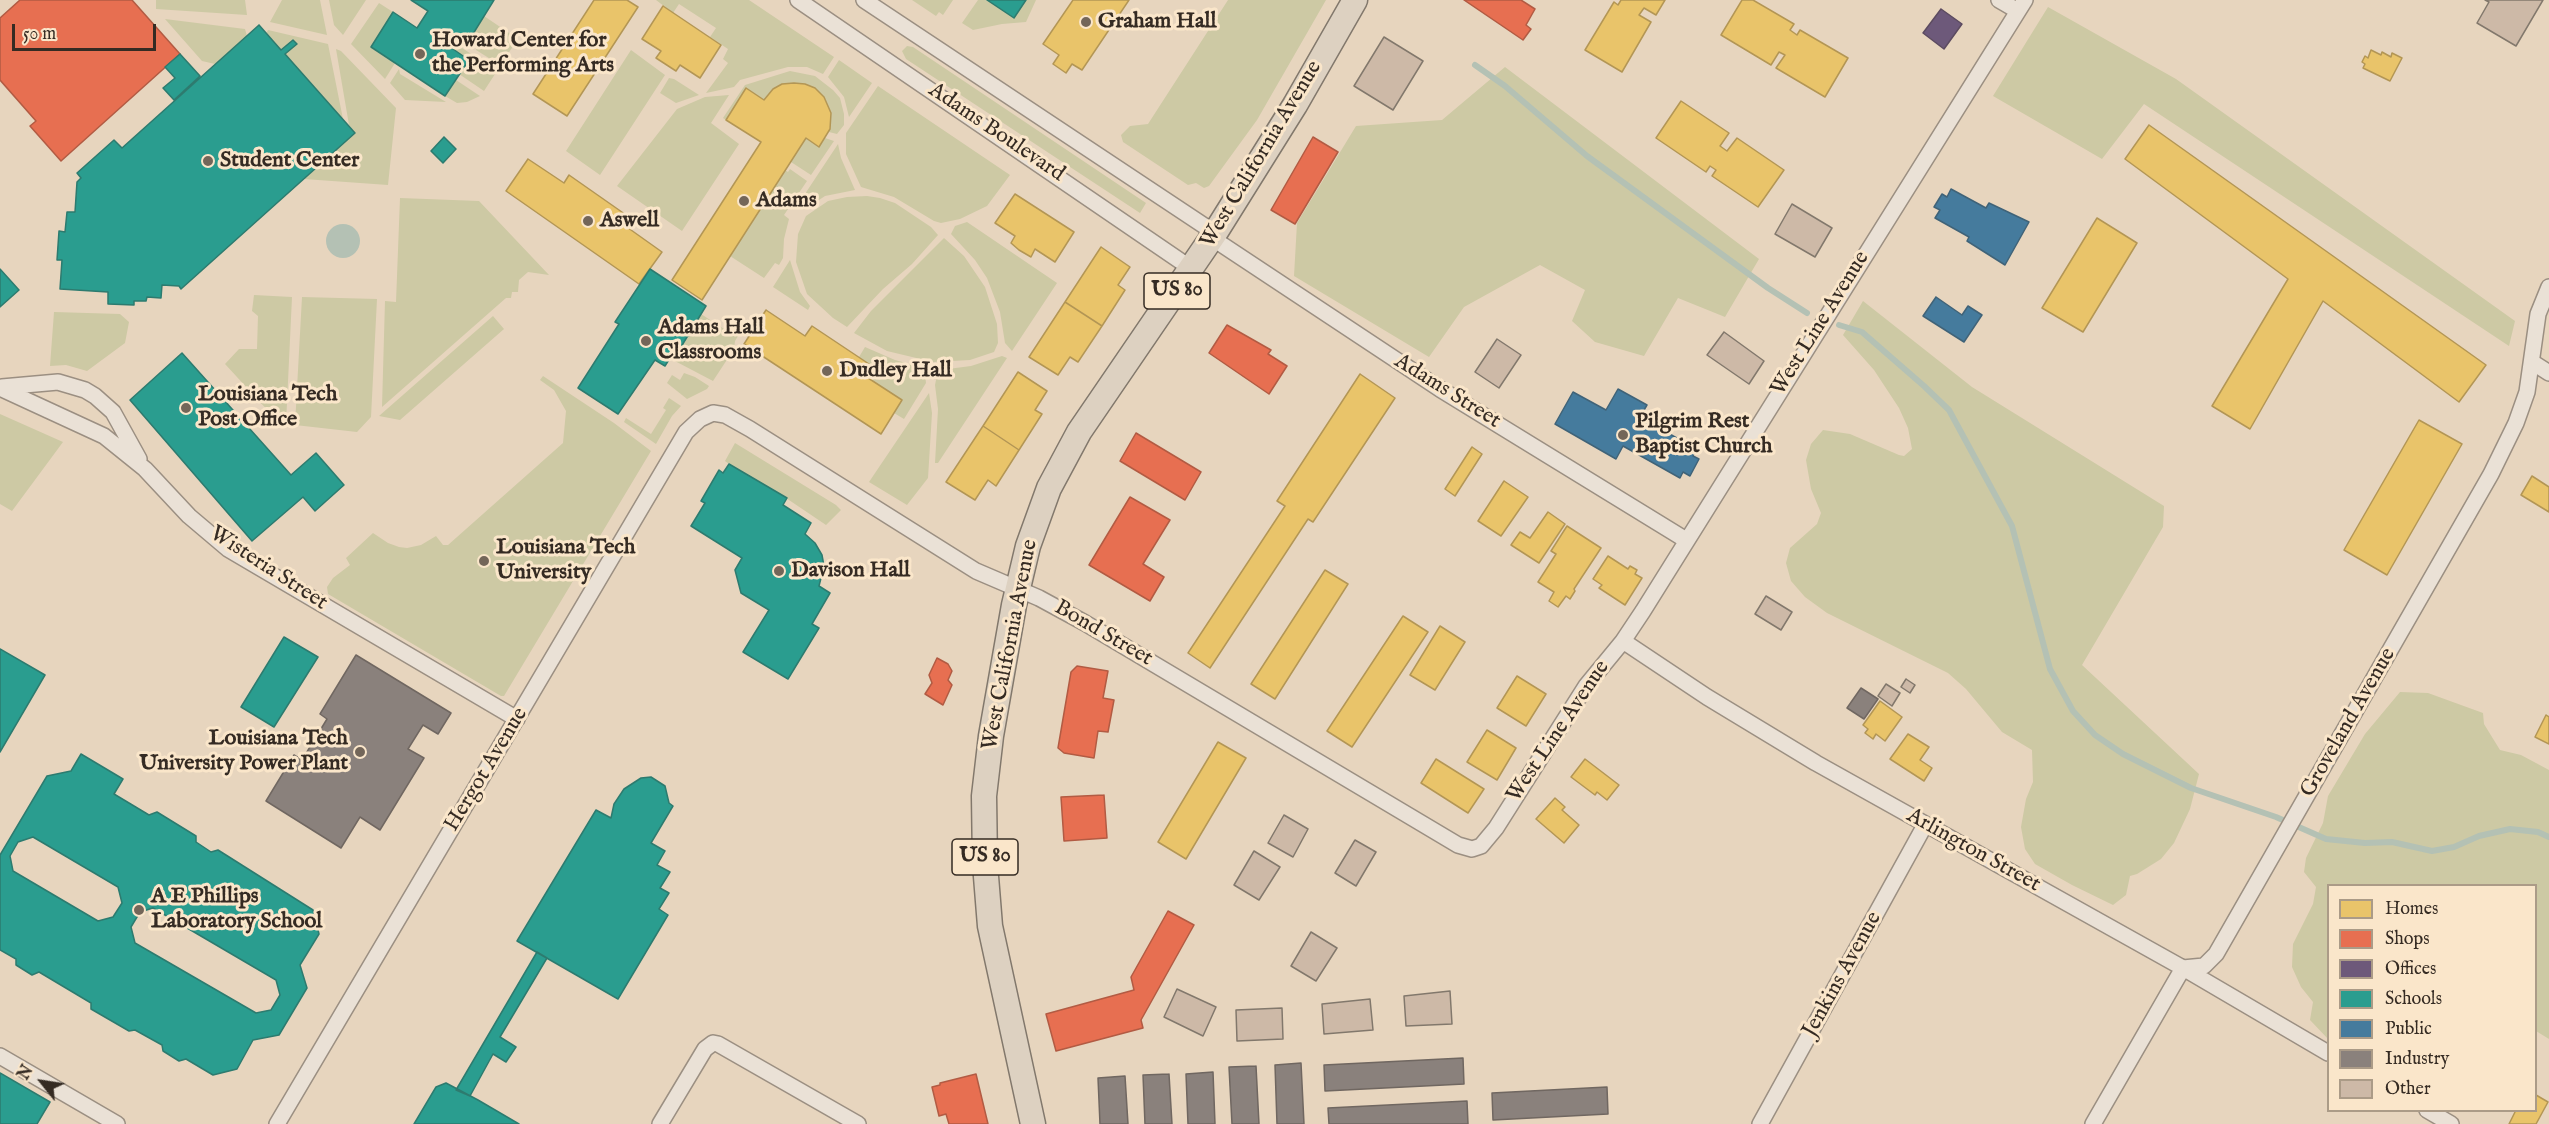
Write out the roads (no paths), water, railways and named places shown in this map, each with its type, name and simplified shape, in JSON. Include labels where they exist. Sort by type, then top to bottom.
[{"type":"main road","name":"West California Avenue","points":[[1033,1124],[990,926],[985,864],[984,796],[991,736],[1017,588],[1028,546],[1049,489],[1079,432],[1214,235],[1295,105],[1355,0]]},
{"type":"street","name":"Adams Boulevard","points":[[798,0],[1192,269]]},
{"type":"street","name":"Adams Boulevard","points":[[864,0],[1214,235]]},
{"type":"street","points":[[2000,0],[2021,5]]},
{"type":"street","name":"West Line Avenue","points":[[1472,849],[1481,846],[1496,828],[1586,686],[1623,640],[2021,5]]},
{"type":"street","name":"Adams Street","points":[[1214,235],[1440,389],[1686,540]]},
{"type":"street","name":"Groveland Avenue","points":[[2183,968],[2204,966],[2216,954],[2491,474],[2516,423],[2527,392],[2538,314],[2549,287]]},
{"type":"street","points":[[2532,362],[2549,373]]},
{"type":"street","points":[[0,387],[58,382],[69,384],[95,396],[112,412],[145,469]]},
{"type":"street","name":"Wisteria Street","points":[[0,387],[104,436],[145,469],[189,516],[228,549],[517,719]]},
{"type":"street","name":"Bond Street","points":[[700,418],[713,413],[725,415],[955,558],[1084,623],[1219,701],[1458,845],[1472,849]]},
{"type":"street","name":"Hergot Avenue","points":[[277,1124],[686,432],[700,418]]},
{"type":"street","name":"Arlington Street","points":[[1623,640],[1707,697],[1925,825],[2183,968],[2327,1052]]},
{"type":"street","name":"Jenkins Avenue","points":[[1760,1124],[1925,825]]},
{"type":"street","points":[[2093,1124],[2183,968]]},
{"type":"street","points":[[660,1124],[709,1045],[718,1044],[858,1124]]},
{"type":"street","points":[[0,1056],[117,1124]]},
{"type":"waterway","points":[[1475,65],[1505,86],[1587,156],[1768,288],[1807,313]]},
{"type":"waterway","points":[[1839,325],[1862,332],[1949,410],[2012,526],[2050,669],[2073,711],[2095,735],[2123,754],[2191,788],[2276,817],[2326,839],[2365,843],[2392,842],[2432,851],[2454,847],[2479,836],[2510,829],[2538,832],[2549,837]]},
{"type":"place","name":"Graham Hall","points":[[1086,22]]},
{"type":"place","name":"Howard Center for the Performing Arts","points":[[420,54]]},
{"type":"place","name":"Student Center","points":[[208,161]]},
{"type":"place","name":"Adams","points":[[744,201]]},
{"type":"place","name":"Aswell","points":[[588,221]]},
{"type":"place","name":"Adams Hall Classrooms","points":[[646,341]]},
{"type":"place","name":"Dudley Hall","points":[[827,371]]},
{"type":"place","name":"Louisiana Tech Post Office","points":[[186,408]]},
{"type":"place","name":"Pilgrim Rest Baptist Church","points":[[1623,435]]},
{"type":"place","name":"Louisiana Tech University","points":[[484,561]]},
{"type":"place","name":"Davison Hall","points":[[779,571]]},
{"type":"place","name":"Louisiana Tech University Power Plant","points":[[360,752]]},
{"type":"place","name":"A E Phillips Laboratory School","points":[[139,910]]}]
